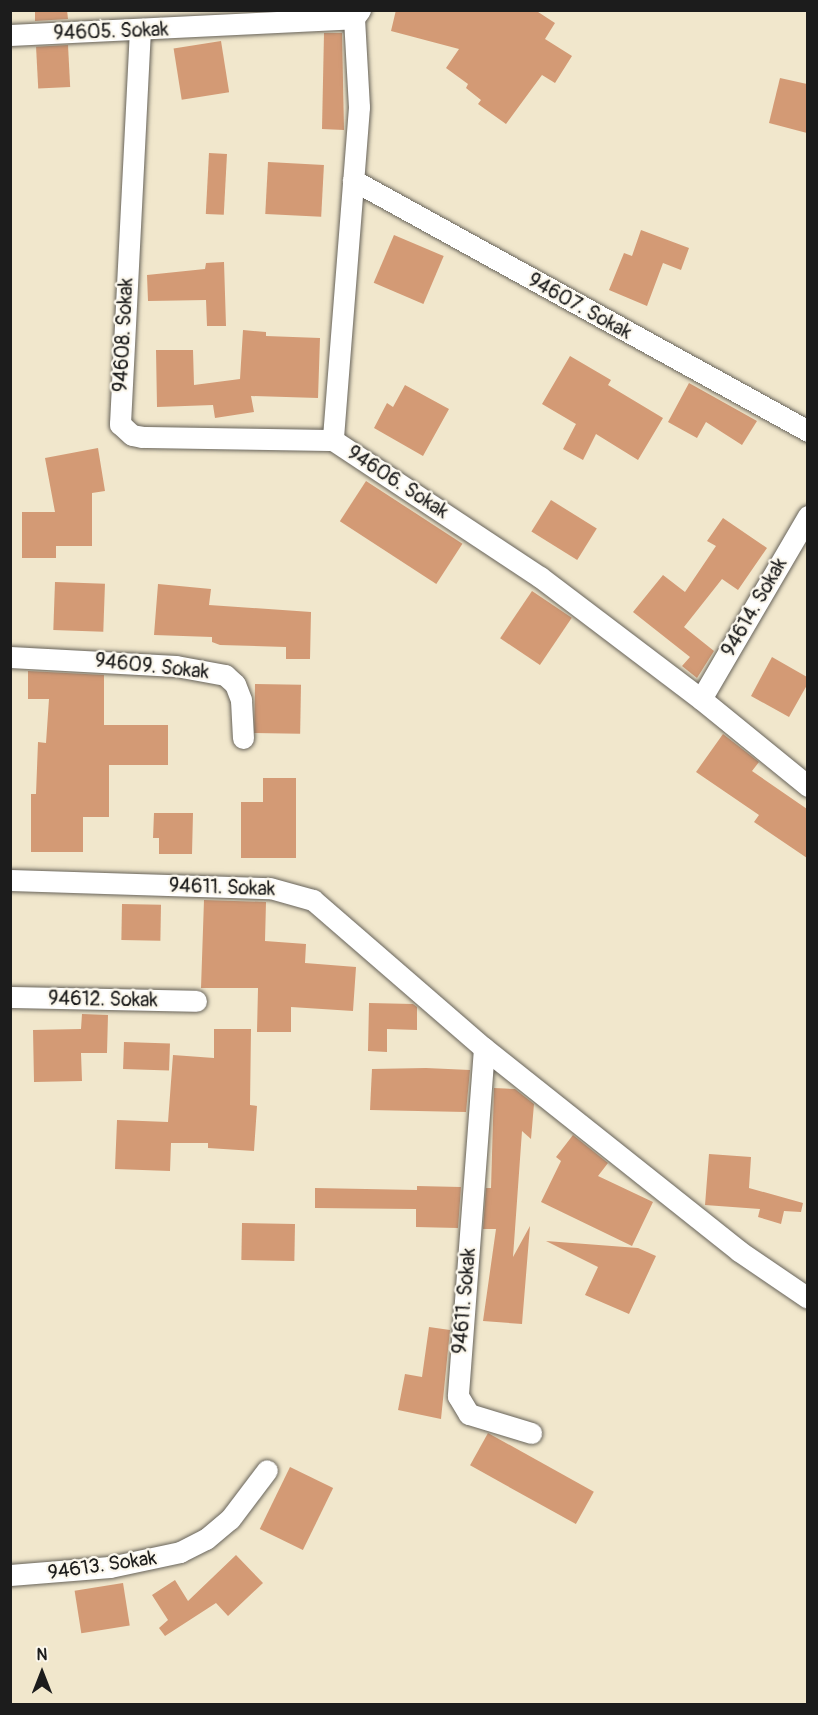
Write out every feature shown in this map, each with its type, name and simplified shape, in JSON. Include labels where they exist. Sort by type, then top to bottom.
[{"type":"street","name":"94605. Sokak","points":[[10,35],[140,29],[357,14]]},
{"type":"street","name":"94606. Sokak","points":[[357,14],[360,72],[333,440],[540,577],[701,699],[807,786]]},
{"type":"street","name":"94608. Sokak","points":[[140,29],[120,424],[132,435],[142,437],[333,440]]},
{"type":"street","name":"94607. Sokak","points":[[353,180],[807,431]]},
{"type":"street","name":"94614. Sokak","points":[[701,699],[807,516]]},
{"type":"street","name":"94609. Sokak","points":[[10,657],[176,666],[225,675],[235,684],[241,700],[243,738]]},
{"type":"street","name":"94611. Sokak","points":[[10,880],[244,886],[293,891],[313,900],[484,1048],[739,1251],[807,1298]]},
{"type":"street","name":"94612. Sokak","points":[[10,996],[196,1000]]},
{"type":"street","name":"94611. Sokak","points":[[484,1048],[458,1396],[469,1414],[531,1433]]},
{"type":"street","name":"94613. Sokak","points":[[10,1575],[110,1567],[180,1552],[206,1539],[230,1519],[267,1470]]},
{"type":"building","points":[[35,10],[67,10],[68,19],[35,21]]},
{"type":"building","points":[[396,10],[535,10],[555,23],[545,39],[572,56],[555,83],[542,75],[506,124],[478,104],[481,100],[466,88],[468,84],[446,68],[459,49],[391,31]]},
{"type":"building","points":[[324,33],[342,33],[344,130],[322,129]]},
{"type":"building","points":[[221,41],[229,92],[182,100],[174,49]]},
{"type":"building","points":[[68,45],[70,87],[38,89],[36,47]]},
{"type":"building","points":[[780,78],[807,84],[807,133],[769,123]]},
{"type":"building","points":[[209,153],[227,154],[224,215],[206,214]]},
{"type":"building","points":[[268,162],[324,165],[321,217],[265,214]]},
{"type":"building","points":[[641,230],[689,248],[681,270],[663,263],[647,306],[609,290],[624,253],[632,256]]},
{"type":"building","points":[[394,235],[444,256],[423,304],[374,283]]},
{"type":"building","points":[[224,262],[226,326],[207,326],[206,300],[148,301],[147,275],[205,269],[206,263]]},
{"type":"building","points":[[243,330],[266,332],[266,336],[320,338],[318,398],[251,396],[254,412],[215,418],[213,405],[157,407],[156,350],[193,350],[194,385],[240,379]]},
{"type":"building","points":[[570,356],[611,380],[608,385],[663,418],[638,460],[596,434],[583,460],[563,449],[576,424],[542,404]]},
{"type":"building","points":[[689,383],[757,421],[742,445],[706,422],[697,438],[668,422]]},
{"type":"building","points":[[405,385],[449,409],[423,456],[374,428],[387,403],[393,407]]},
{"type":"building","points":[[98,448],[105,491],[92,493],[92,546],[56,546],[56,558],[22,558],[22,512],[55,512],[45,458]]},
{"type":"building","points":[[366,481],[462,544],[436,584],[340,521]]},
{"type":"building","points":[[551,500],[597,529],[577,560],[531,531]]},
{"type":"building","points":[[723,518],[767,548],[738,590],[722,579],[684,627],[714,651],[697,678],[682,666],[690,657],[633,612],[663,575],[685,592],[716,546],[707,541]]},
{"type":"building","points":[[55,582],[105,584],[103,632],[53,630]]},
{"type":"building","points":[[158,584],[211,589],[209,605],[311,612],[310,659],[286,659],[286,647],[220,645],[212,642],[212,637],[154,635]]},
{"type":"building","points":[[532,591],[572,618],[540,665],[500,638]]},
{"type":"building","points":[[772,657],[807,677],[807,685],[789,717],[751,696]]},
{"type":"building","points":[[28,671],[104,675],[104,725],[168,725],[168,765],[109,765],[109,817],[83,817],[83,852],[31,852],[31,794],[36,794],[38,742],[46,743],[49,699],[28,699]]},
{"type":"building","points":[[255,684],[301,685],[300,734],[254,733]]},
{"type":"building","points":[[723,734],[759,762],[752,771],[807,809],[807,858],[754,822],[759,815],[696,772]]},
{"type":"building","points":[[263,778],[296,778],[296,858],[241,858],[241,802],[263,802]]},
{"type":"building","points":[[154,813],[193,813],[192,854],[159,854],[159,838],[153,838]]},
{"type":"building","points":[[204,900],[266,902],[265,941],[306,944],[305,963],[356,967],[353,1011],[291,1007],[291,1032],[257,1032],[258,988],[201,988]]},
{"type":"building","points":[[122,904],[161,905],[160,941],[121,940]]},
{"type":"building","points":[[369,1003],[413,1004],[417,1007],[417,1030],[387,1029],[387,1052],[368,1051]]},
{"type":"building","points":[[82,1014],[108,1015],[107,1053],[81,1053],[82,1081],[34,1082],[33,1030],[81,1029]]},
{"type":"building","points":[[214,1029],[251,1029],[250,1105],[257,1106],[254,1151],[208,1148],[208,1143],[171,1143],[170,1171],[115,1169],[117,1120],[168,1122],[173,1055],[214,1058]]},
{"type":"building","points":[[124,1042],[170,1044],[169,1071],[123,1069]]},
{"type":"building","points":[[372,1069],[470,1070],[466,1112],[370,1110]]},
{"type":"building","points":[[494,1088],[515,1089],[534,1104],[531,1139],[522,1131],[513,1257],[530,1226],[522,1324],[483,1321],[496,1229],[483,1229],[486,1188],[491,1188]]},
{"type":"building","points":[[573,1135],[608,1163],[598,1176],[653,1202],[632,1246],[541,1202],[561,1161],[556,1157]]},
{"type":"building","points":[[709,1154],[751,1157],[749,1188],[803,1203],[801,1212],[784,1211],[781,1224],[758,1217],[760,1209],[705,1205]]},
{"type":"building","points":[[417,1186],[461,1187],[458,1228],[416,1227],[416,1209],[315,1208],[315,1188],[417,1190]]},
{"type":"building","points":[[242,1223],[295,1224],[294,1261],[241,1260]]},
{"type":"building","points":[[546,1241],[638,1248],[656,1256],[629,1314],[585,1295],[598,1267]]},
{"type":"building","points":[[429,1327],[450,1330],[441,1419],[398,1410],[405,1374],[422,1377]]},
{"type":"building","points":[[488,1433],[594,1492],[576,1524],[470,1465]]},
{"type":"building","points":[[290,1467],[333,1488],[303,1550],[260,1529]]},
{"type":"building","points":[[236,1555],[263,1583],[228,1616],[216,1603],[165,1636],[159,1628],[168,1620],[152,1595],[175,1580],[188,1601]]},
{"type":"building","points":[[123,1583],[130,1625],[81,1633],[75,1591]]}]
